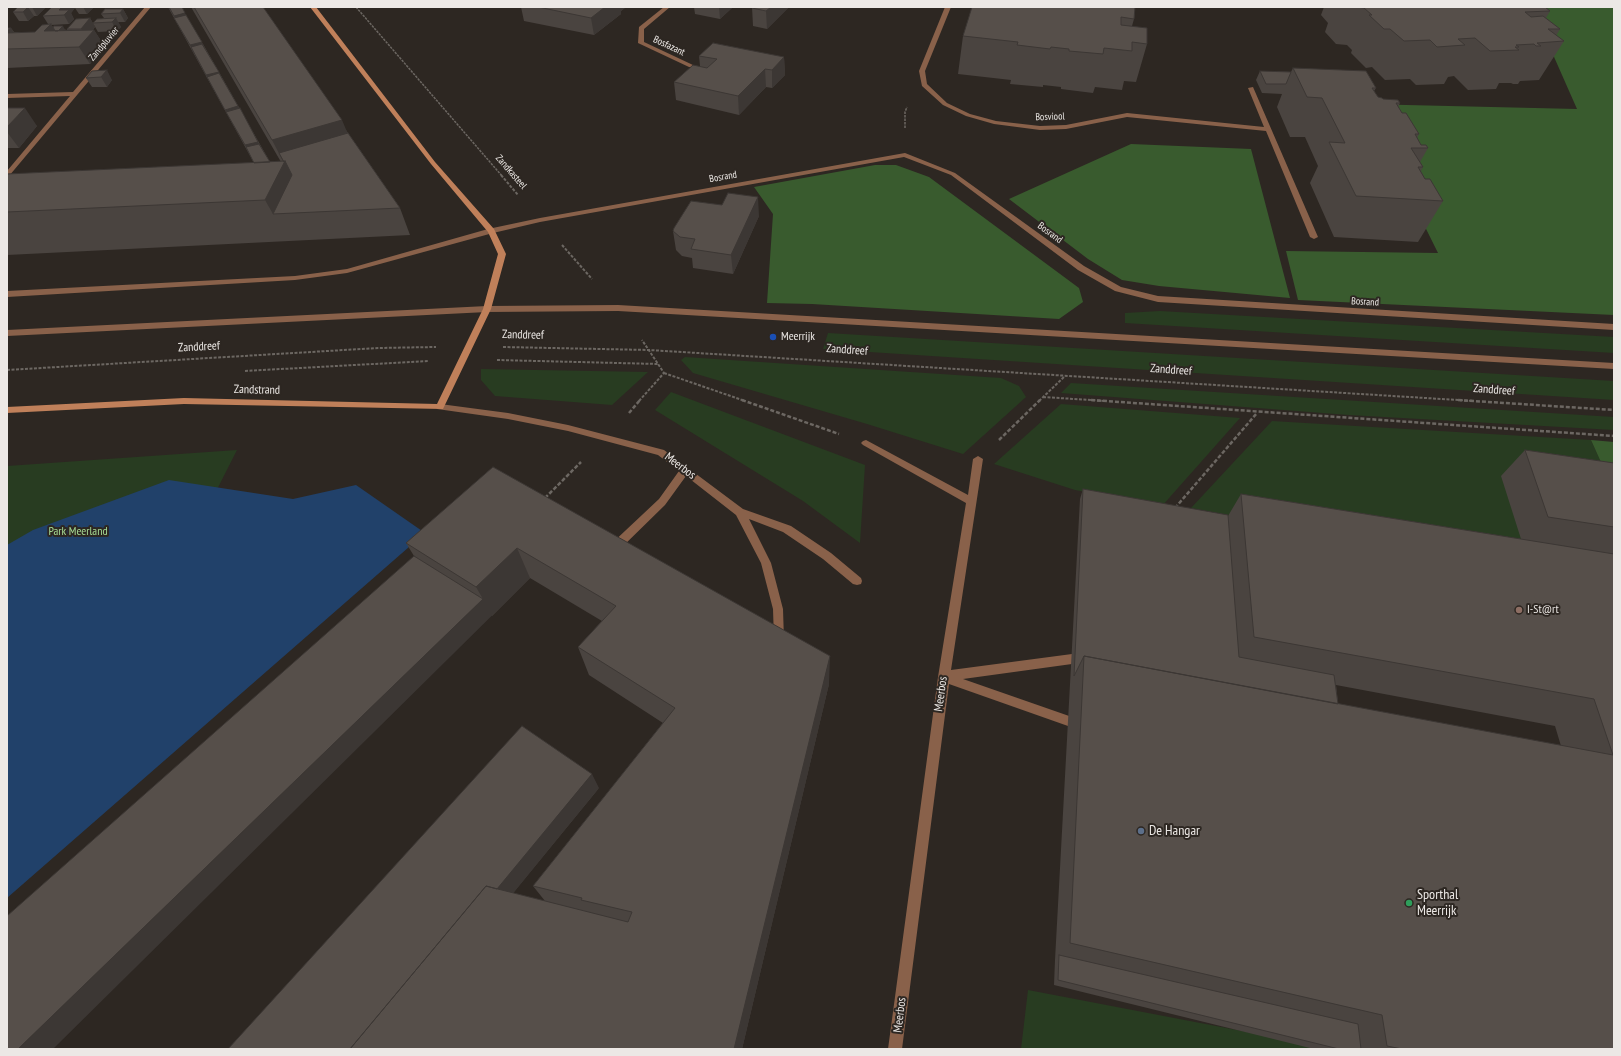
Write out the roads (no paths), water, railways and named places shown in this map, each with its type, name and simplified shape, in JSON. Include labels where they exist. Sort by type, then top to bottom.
[{"type":"street","name":"Zandpluvier","points":[[7,175],[148,7]]},
{"type":"street","points":[[313,7],[433,162],[491,231],[502,254],[487,308],[440,407]]},
{"type":"street","name":"Bosfazant","points":[[667,7],[641,28],[641,43],[691,66]]},
{"type":"street","name":"Bosviool","points":[[948,7],[922,71],[924,85],[945,104],[968,116],[996,123],[1040,128],[1066,127],[1127,115],[1269,130]]},
{"type":"street","points":[[1251,88],[1314,237]]},
{"type":"street","points":[[7,96],[75,94]]},
{"type":"street","name":"Bosrand","points":[[491,231],[540,220],[905,154],[953,174],[1081,268],[1118,289],[1158,299],[1614,327]]},
{"type":"street","points":[[7,294],[295,278],[347,271],[491,231]]},
{"type":"street","name":"Zanddreef","points":[[7,333],[487,308],[618,308],[1614,366]]},
{"type":"street","name":"Zandstrand","points":[[7,410],[184,401],[440,407]]},
{"type":"street","name":"Meerbos","points":[[440,407],[516,418],[568,428],[661,452],[740,512],[766,563],[778,609],[779,646]]},
{"type":"street","points":[[866,443],[972,502]]},
{"type":"street","name":"Meerbos","points":[[895,1049],[944,677],[978,459]]},
{"type":"street","points":[[608,554],[662,502],[685,470]]},
{"type":"street","points":[[740,512],[787,529],[827,556],[857,580]]},
{"type":"street","points":[[944,677],[1072,659]]},
{"type":"street","points":[[944,677],[1068,721]]},
{"type":"water","points":[[169,480],[293,499],[356,485],[425,533],[7,898],[7,545],[33,530]]},
{"type":"place","name":"Meerrijk","points":[[773,337]]},
{"type":"place","name":"I-St@rt","points":[[1519,610]]},
{"type":"place","name":"De Hangar","points":[[1141,831]]},
{"type":"place","name":"Sporthal Meerrijk","points":[[1409,903]]},
{"type":"park label","name":"Park Meerland","points":[[78,532]]}]
